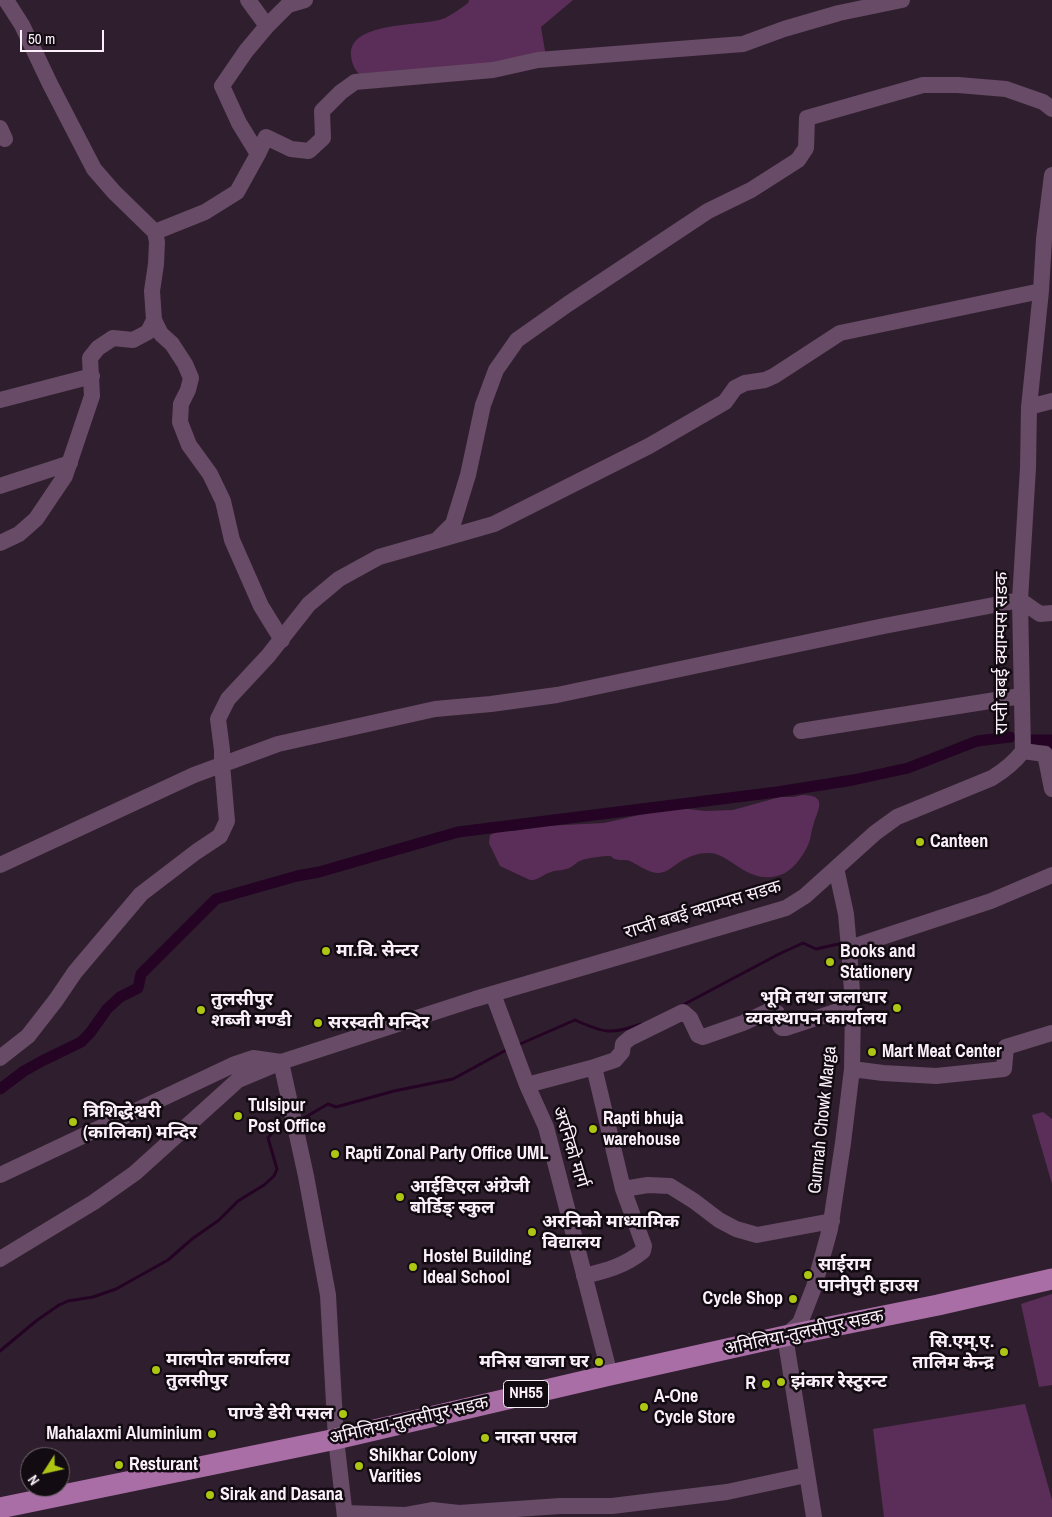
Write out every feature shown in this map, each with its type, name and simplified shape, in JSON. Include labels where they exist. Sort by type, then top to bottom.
[{"type":"main road","name":"अमिलिया-तुलसीपुर सडक","points":[[0,1508],[336,1439],[610,1375],[1052,1279]]},
{"type":"street","points":[[6,0],[22,25],[50,84],[94,168],[114,192],[156,232],[157,242],[152,291],[154,320],[160,334],[172,344],[185,364],[191,378],[188,390],[181,404],[180,422],[189,445],[210,474],[223,502],[232,540],[262,606],[282,640]]},
{"type":"street","points":[[248,0],[267,26]]},
{"type":"street","points":[[258,154],[239,123],[222,86],[246,51],[267,26],[288,5],[305,0]]},
{"type":"street","points":[[156,232],[205,212],[237,192],[266,137],[290,149],[309,151],[324,138],[322,111],[354,82],[493,70],[538,60],[743,44],[784,29],[839,13],[902,0]]},
{"type":"street","points":[[436,541],[453,524],[468,475],[484,405],[496,370],[517,340],[708,211],[751,190],[798,160],[806,148],[807,118],[923,85],[958,85],[1006,89],[1042,102],[1052,108]]},
{"type":"street","name":"राप्ती बबई क्याम्पस सडक","points":[[0,1259],[94,1202],[135,1173],[238,1080],[281,1062],[493,994],[786,908],[805,896],[875,832],[897,817],[992,778],[1016,761],[1023,751],[1020,600],[1028,468],[1029,407],[1048,239],[1052,176]]},
{"type":"street","points":[[0,1058],[28,1036],[56,1000],[74,972],[141,894],[220,836],[227,821],[218,719],[228,699],[282,640],[308,604],[339,579],[379,557],[494,524],[642,450],[725,402],[735,388],[774,376],[840,333],[1041,291]]},
{"type":"street","points":[[0,543],[19,534],[36,519],[65,476],[92,396],[90,358],[98,348],[113,338],[133,340],[148,332],[154,320]]},
{"type":"street","points":[[0,400],[92,376]]},
{"type":"street","points":[[1029,407],[1052,402]]},
{"type":"street","points":[[0,486],[70,463]]},
{"type":"street","points":[[0,865],[194,775],[278,744],[435,709],[557,695],[884,626],[1020,600],[1040,614],[1052,613]]},
{"type":"street","points":[[801,732],[1021,696]]},
{"type":"street","points":[[1023,751],[1045,754],[1052,789]]},
{"type":"street","name":"Gumrah Chowk Marga","points":[[785,1336],[800,1323],[814,1287],[832,1221],[852,1069],[853,1006],[849,948],[846,914],[836,868]]},
{"type":"street","points":[[849,948],[990,901],[1052,875]]},
{"type":"street","name":"अरनिको मार्ग","points":[[493,994],[527,1085],[546,1127],[610,1375]]},
{"type":"street","points":[[527,1085],[615,1060],[622,1052],[623,1044],[630,1038],[684,1012],[690,1018],[698,1035],[704,1037],[743,1023],[771,1010],[777,1013],[780,1026],[786,1028],[853,1006]]},
{"type":"street","points":[[852,1069],[936,1076],[1004,1069],[1006,1047],[1052,1033]]},
{"type":"street","points":[[0,1175],[235,1064],[254,1058],[281,1062],[306,1176],[328,1295],[336,1439],[345,1515],[405,1515],[432,1510],[459,1513],[567,1505],[619,1505],[727,1492],[806,1475]]},
{"type":"street","points":[[584,1276],[614,1268],[643,1252],[644,1246],[623,1189],[594,1067]]},
{"type":"street","points":[[623,1189],[648,1185],[670,1186],[719,1220],[736,1229],[757,1235],[832,1221]]},
{"type":"street","points":[[785,1336],[814,1517]]},
{"type":"shaded area","points":[[469,0],[573,0],[541,27],[547,63],[364,78],[355,68],[351,55],[354,44],[362,36],[375,30],[445,18],[468,3]]},
{"type":"shaded area","points":[[811,796],[819,801],[810,840],[803,855],[796,864],[787,872],[777,876],[756,876],[723,857],[707,853],[690,857],[662,873],[647,870],[628,860],[617,860],[609,856],[582,860],[568,868],[553,871],[530,880],[500,866],[489,843],[490,835],[499,831],[604,823],[657,811],[680,808],[705,811],[733,810],[780,797]]},
{"type":"shaded area","points":[[1043,1112],[1052,1119],[1052,1184],[1032,1115]]},
{"type":"shaded area","points":[[1052,1294],[1052,1385],[1039,1387],[1021,1304]]},
{"type":"shaded area","points":[[1025,1404],[1052,1500],[1052,1517],[884,1517],[873,1429]]},
{"type":"waterway","points":[[0,1089],[24,1071],[81,1042],[107,1009],[120,997],[138,988],[141,974],[216,899],[458,832],[777,792],[853,780],[908,768],[977,741],[1010,737]]},
{"type":"waterway","points":[[1032,740],[1052,740]]},
{"type":"waterway","points":[[1049,741],[1052,752]]},
{"type":"waterway","points":[[681,1006],[803,943],[816,949],[843,943]]},
{"type":"waterway","points":[[520,1044],[575,1020],[593,1028],[608,1031],[622,1030],[641,1024]]},
{"type":"waterway","points":[[304,1118],[328,1104],[336,1107],[394,1091],[453,1079],[508,1049]]},
{"type":"waterway","points":[[0,1351],[36,1321],[59,1305],[116,1289],[168,1260],[192,1239],[219,1220],[238,1201],[264,1185],[274,1176],[277,1169],[268,1138],[274,1131],[288,1124]]},
{"type":"place","name":"Canteen","points":[[920,842]]},
{"type":"place","name":"मा.वि. सेन्टर","points":[[326,951]]},
{"type":"place","name":"Books and Stationery","points":[[830,962]]},
{"type":"place","name":"भूमि तथा जलाधार व्यवस्थापन कार्यालय","points":[[897,1008]]},
{"type":"place","name":"तुलसीपुर शब्जी मण्डी","points":[[201,1010]]},
{"type":"place","name":"सरस्वती मन्दिर","points":[[318,1023]]},
{"type":"place","name":"Mart Meat Center","points":[[872,1052]]},
{"type":"place","name":"Tulsipur Post Office","points":[[238,1116]]},
{"type":"place","name":"त्रिशिद्धेश्वरी (कालिका) मन्दिर","points":[[73,1122]]},
{"type":"place","name":"Rapti bhuja warehouse","points":[[593,1129]]},
{"type":"place","name":"Rapti Zonal Party Office UML","points":[[335,1154]]},
{"type":"place","name":"आईडिएल अंग्रेजी बोर्डिङ् स्कुल","points":[[400,1197]]},
{"type":"place","name":"अरनिको माध्यामिक विद्यालय","points":[[532,1232]]},
{"type":"place","name":"Hostel Building Ideal School","points":[[413,1267]]},
{"type":"place","name":"साईराम पानीपुरी हाउस","points":[[808,1275]]},
{"type":"place","name":"Cycle Shop","points":[[793,1299]]},
{"type":"place","name":"सि.एम्.ए. तालिम केन्द्र","points":[[1004,1352]]},
{"type":"place","name":"मनिस खाजा घर","points":[[599,1362]]},
{"type":"place","name":"मालपोत कार्यालय तुलसीपुर","points":[[156,1370]]},
{"type":"place","name":"झंकार रेस्टुरन्ट","points":[[781,1382]]},
{"type":"place","name":"R","points":[[766,1384]]},
{"type":"place","name":"A-One Cycle Store","points":[[644,1407]]},
{"type":"place","name":"पाण्डे डेरी पसल","points":[[343,1414]]},
{"type":"place","name":"Mahalaxmi Aluminium","points":[[212,1434]]},
{"type":"place","name":"नास्ता पसल","points":[[485,1438]]},
{"type":"place","name":"Resturant","points":[[119,1465]]},
{"type":"place","name":"Shikhar Colony Varities","points":[[359,1466]]},
{"type":"place","name":"Sirak and Dasana","points":[[210,1495]]}]
